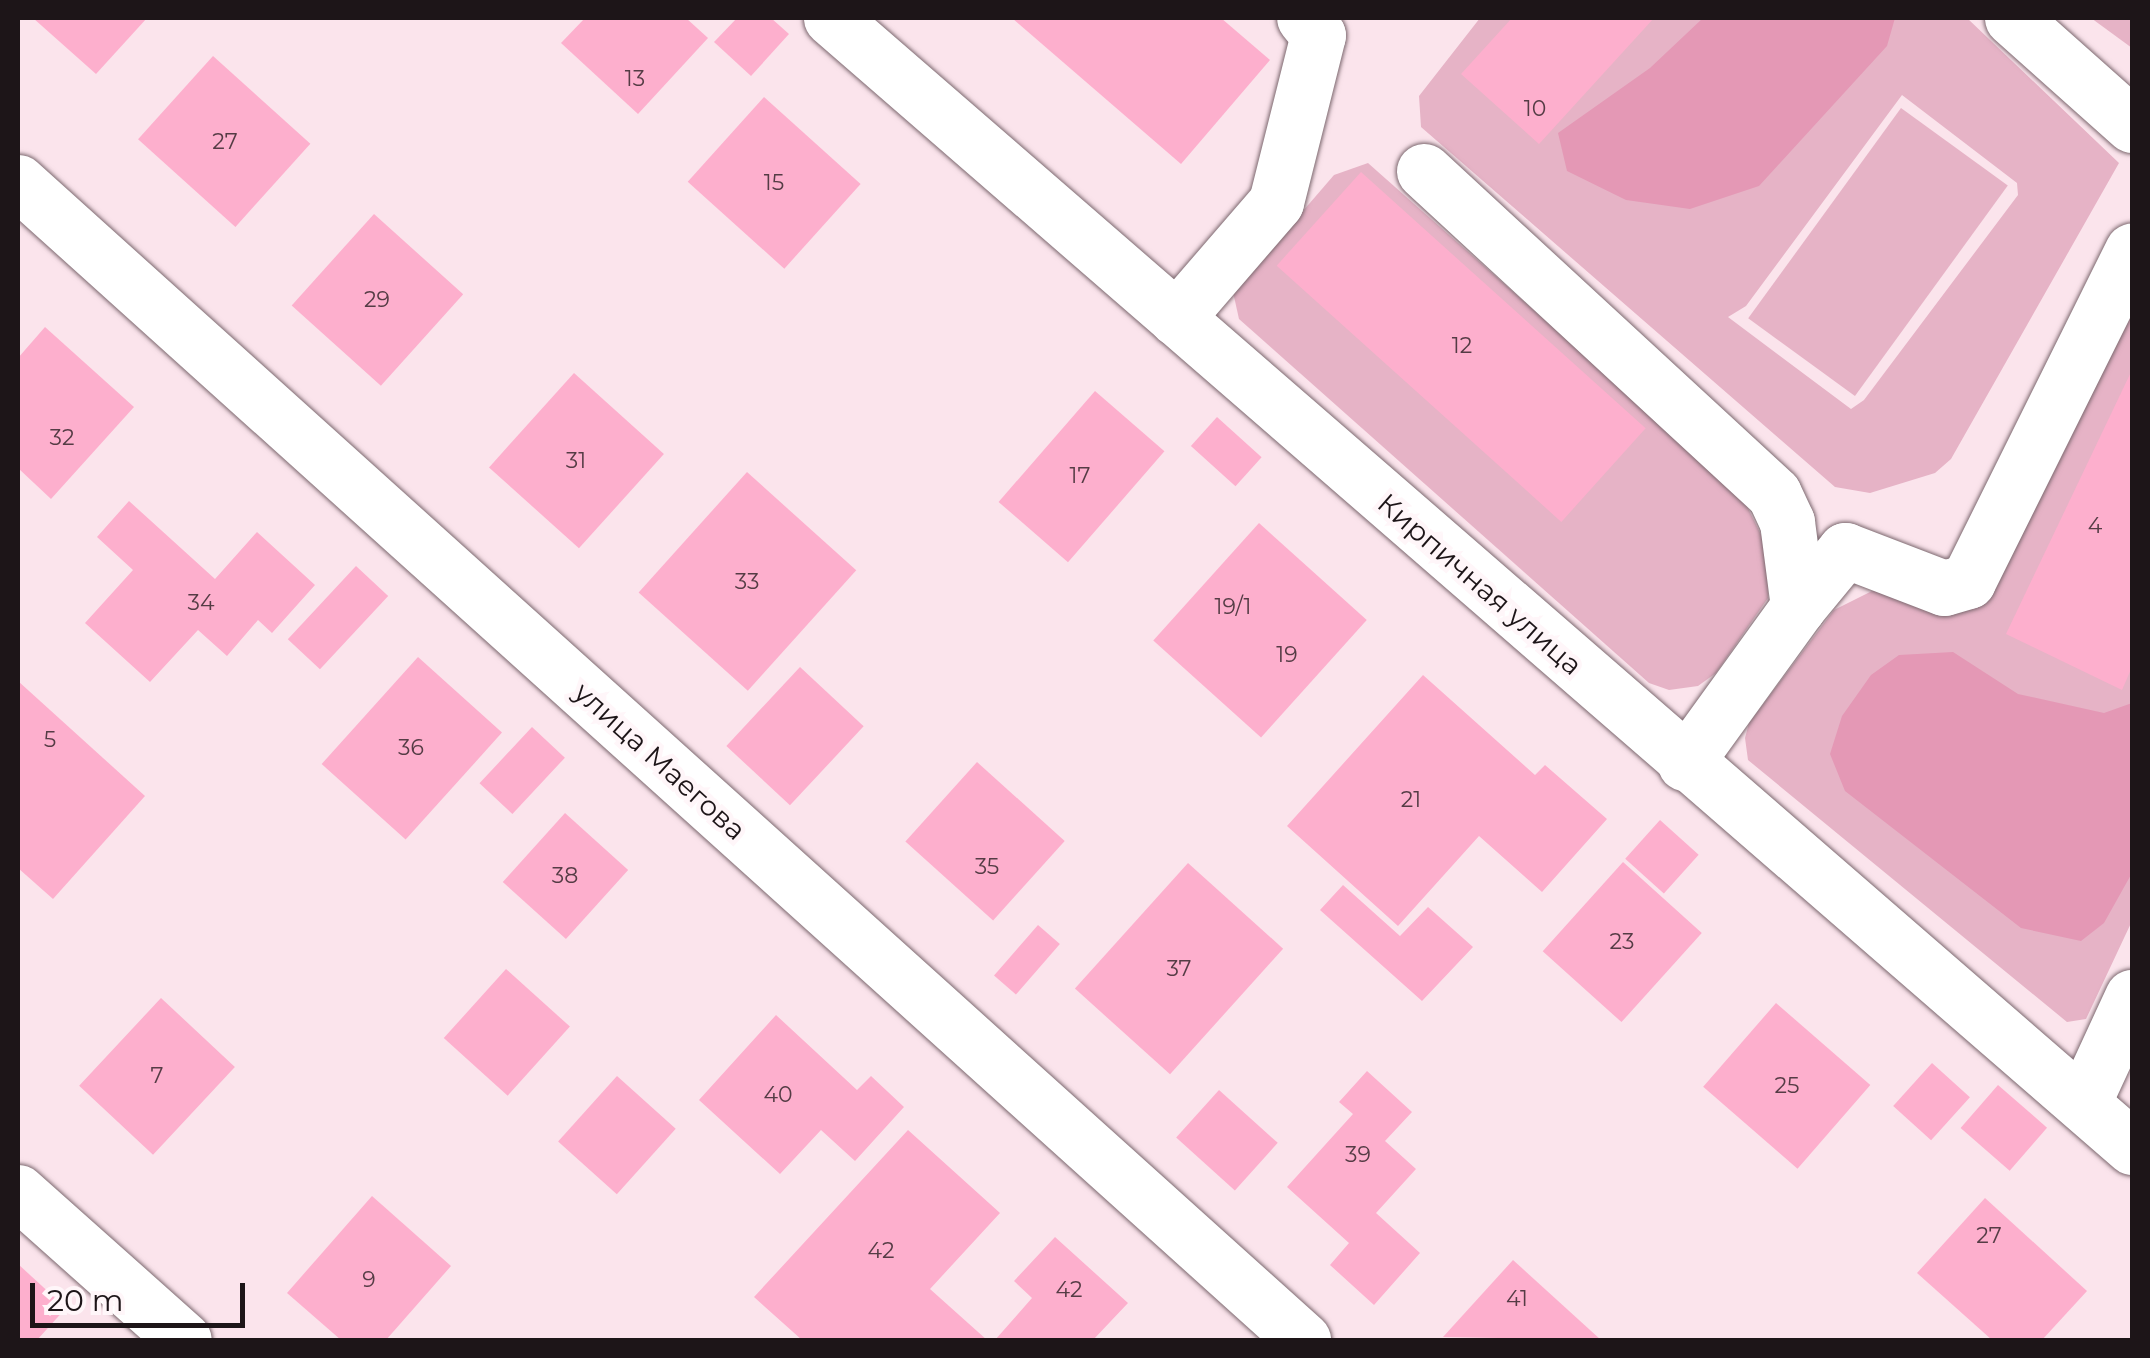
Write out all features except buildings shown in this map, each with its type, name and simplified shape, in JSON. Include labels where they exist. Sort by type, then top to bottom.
[{"type":"street","name":"Кирпичная улица","points":[[831,18],[2132,1147]]},
{"type":"street","points":[[1176,318],[1276,202],[1318,35],[1305,18]]},
{"type":"street","points":[[2012,18],[2132,125]]},
{"type":"street","points":[[1424,171],[1754,470],[1786,522],[1798,608]]},
{"type":"street","name":"улица Маегова","points":[[18,182],[1303,1340]]},
{"type":"street","points":[[1685,762],[1845,550],[1944,588],[1968,581],[2132,250]]},
{"type":"street","points":[[2083,1103],[2132,998]]},
{"type":"street","points":[[18,1192],[184,1340]]},
{"type":"shaded area","points":[[1480,18],[1967,18],[2119,163],[1951,459],[1935,473],[1870,493],[1835,487],[1421,127],[1419,96]],"holes":[[[1902,95],[2017,183],[2018,195],[1864,400],[1851,409],[1728,317],[1746,306]]]},
{"type":"shaded area","points":[[1703,18],[1895,18],[1887,46],[1759,186],[1690,209],[1626,200],[1567,171],[1558,133],[1650,68]]},
{"type":"shaded area","points":[[2091,18],[2132,18],[2132,48]]},
{"type":"shaded area","points":[[1901,108],[2008,186],[1855,396],[1748,318]]},
{"type":"shaded area","points":[[1368,163],[1741,494],[1767,547],[1768,598],[1716,673],[1698,686],[1669,690],[1649,683],[1239,319],[1233,292],[1334,175]]},
{"type":"shaded area","points":[[2132,271],[2132,921],[2086,1019],[2067,1022],[1748,760],[1745,738],[1749,723],[1834,610],[1876,589],[1936,612]]},
{"type":"shaded area","points":[[1953,652],[2018,694],[2104,713],[2132,703],[2132,873],[2104,923],[2081,941],[2021,928],[1845,791],[1830,754],[1842,716],[1871,675],[1899,655]]}]
